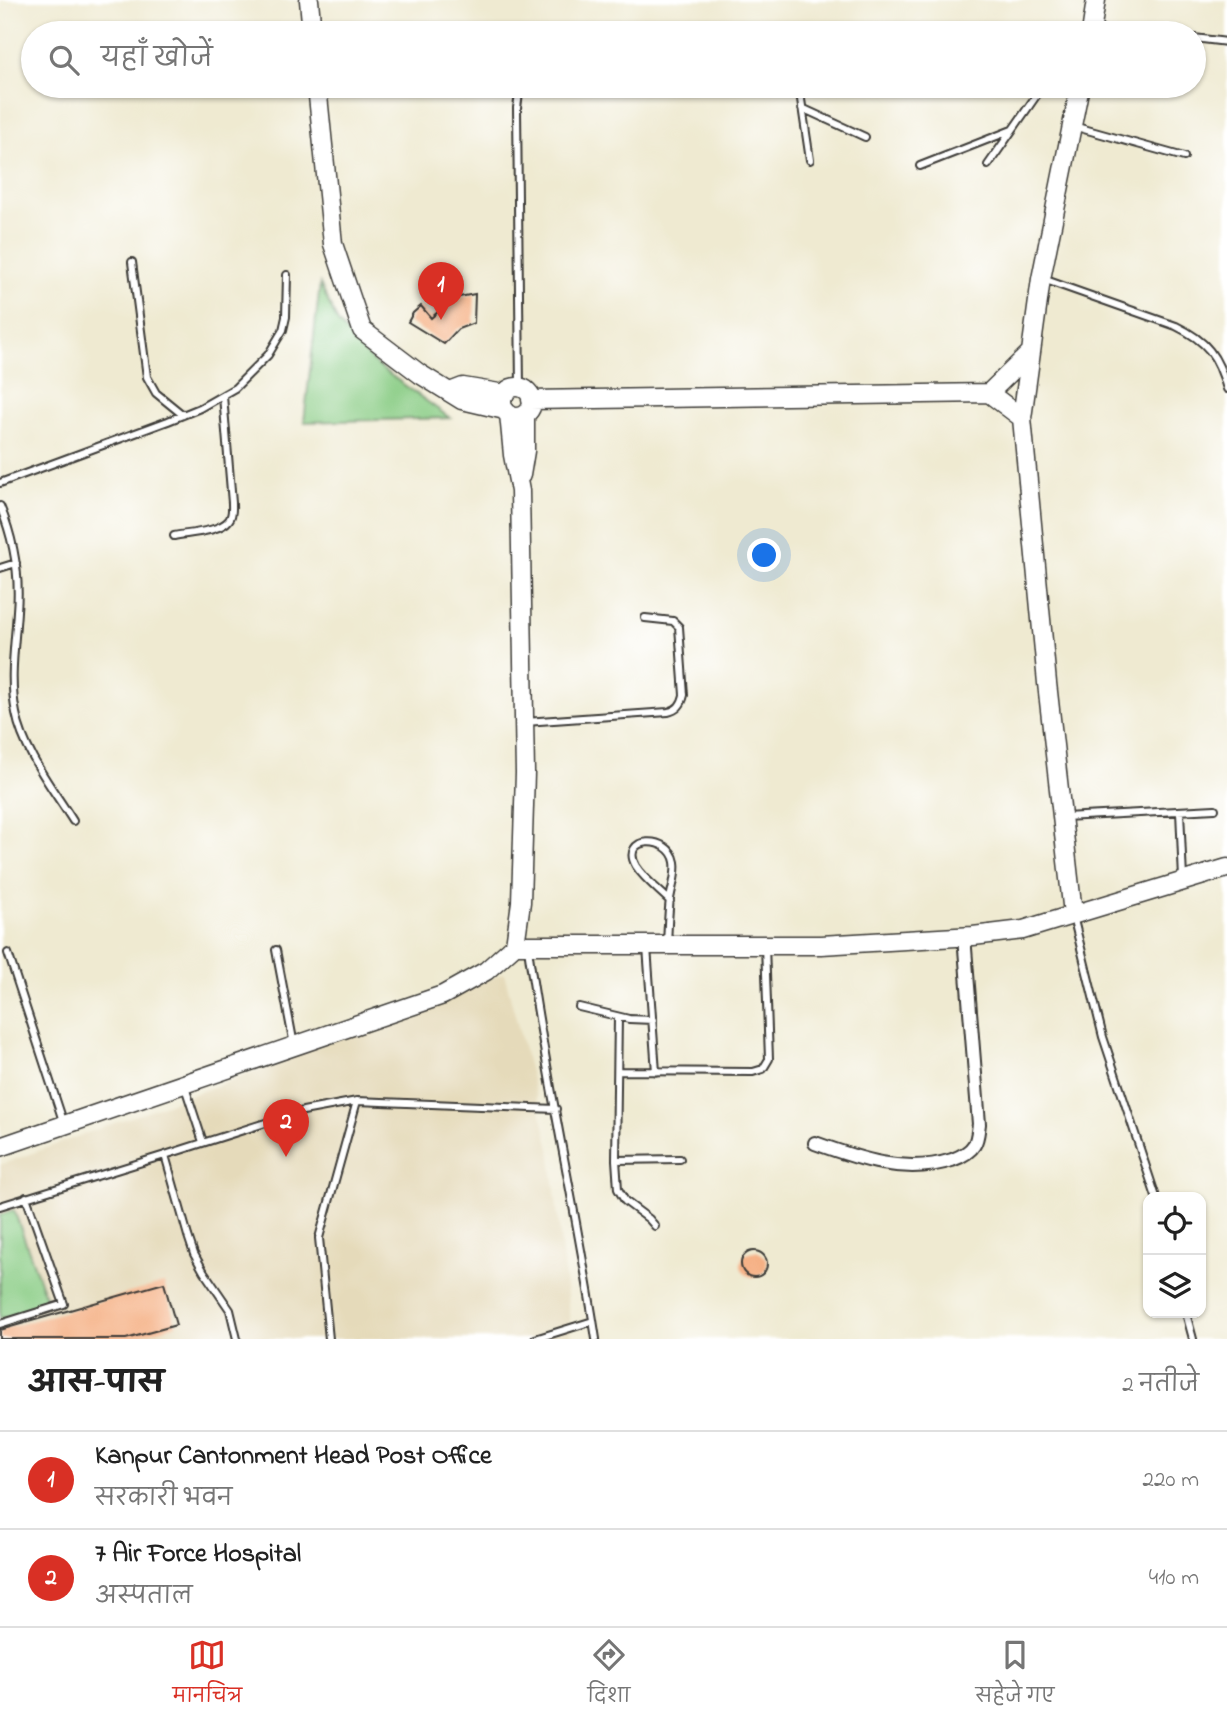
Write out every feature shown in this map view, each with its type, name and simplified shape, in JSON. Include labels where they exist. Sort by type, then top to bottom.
[{"type":"street","points":[[309,0],[311,21]]},
{"type":"street","points":[[1093,21],[1096,0]]},
{"type":"street","points":[[318,98],[333,244],[362,330],[420,374],[450,392],[464,387],[516,403],[989,393],[1022,418]]},
{"type":"street","points":[[1073,914],[1047,684],[1022,418],[1041,279],[1077,98]]},
{"type":"street","points":[[989,393],[1030,353]]},
{"type":"street","points":[[516,403],[513,455],[519,486],[525,773],[521,945]]},
{"type":"street","points":[[0,1147],[443,995],[486,971],[521,945],[821,945],[1023,930],[1227,868]]},
{"type":"street","points":[[815,1143],[849,1156],[920,1167],[957,1158],[975,1144],[979,1124],[964,936]]},
{"type":"lane","points":[[1206,39],[1227,42]]},
{"type":"lane","points":[[516,403],[518,98]]},
{"type":"lane","points":[[801,98],[810,160]]},
{"type":"lane","points":[[988,165],[1035,98]]},
{"type":"lane","points":[[802,108],[865,137]]},
{"type":"lane","points":[[1071,126],[1185,158]]},
{"type":"lane","points":[[920,166],[1012,130]]},
{"type":"lane","points":[[132,262],[147,377],[156,393],[183,415]]},
{"type":"lane","points":[[0,483],[183,415],[223,396],[259,366],[276,344],[286,317],[287,275]]},
{"type":"lane","points":[[1041,279],[1193,334],[1214,356],[1222,370],[1227,389]]},
{"type":"lane","points":[[174,536],[214,529],[229,521],[232,514],[223,396]]},
{"type":"lane","points":[[0,506],[12,539],[16,563],[18,591],[12,669],[16,715],[33,757],[73,821]]},
{"type":"lane","points":[[0,568],[16,563]]},
{"type":"lane","points":[[523,722],[668,712],[677,709],[684,695],[679,627],[673,621],[645,618]]},
{"type":"lane","points":[[1062,817],[1215,809]]},
{"type":"lane","points":[[1180,811],[1183,881]]},
{"type":"lane","points":[[666,945],[675,863],[671,852],[663,845],[640,843],[633,850],[635,863],[644,876],[670,901]]},
{"type":"lane","points":[[1073,914],[1103,1037],[1154,1192]]},
{"type":"lane","points":[[618,1071],[753,1072],[763,1069],[769,1059],[765,944]]},
{"type":"lane","points":[[521,945],[538,1014],[596,1339]]},
{"type":"lane","points":[[647,945],[656,1072]]},
{"type":"lane","points":[[276,950],[294,1046]]},
{"type":"lane","points":[[8,953],[64,1124]]},
{"type":"lane","points":[[579,1007],[618,1017],[653,1020]]},
{"type":"lane","points":[[618,1017],[616,1179],[620,1195],[655,1226]]},
{"type":"lane","points":[[184,1083],[203,1142]]},
{"type":"lane","points":[[0,1206],[303,1111],[356,1101],[556,1109]]},
{"type":"lane","points":[[328,1339],[319,1238],[356,1101]]},
{"type":"lane","points":[[165,1155],[194,1254],[230,1310],[237,1339]]},
{"type":"lane","points":[[616,1160],[680,1158]]},
{"type":"lane","points":[[0,1324],[64,1304],[26,1197]]},
{"type":"lane","points":[[1187,1318],[1193,1339]]},
{"type":"lane","points":[[535,1339],[593,1321]]},
{"type":"shaded area","points":[[504,973],[550,1149],[572,1339],[0,1339],[0,1165],[254,1072]]},
{"type":"green space","points":[[320,284],[338,323],[374,363],[450,418],[304,422]]},
{"type":"green space","points":[[14,1210],[48,1304],[0,1319],[0,1215]]},
{"type":"building","points":[[475,294],[474,323],[458,329],[444,344],[408,322],[421,306],[431,318],[454,298]]},
{"type":"building","points":[[754,1251],[763,1255],[767,1264],[763,1273],[754,1277],[745,1273],[741,1264],[745,1255]]},
{"type":"building","points":[[164,1283],[176,1325],[126,1339],[0,1339],[0,1330]]},
{"type":"place","name":"Kanpur Cantonment Head Post Office","points":[[441,320]]},
{"type":"place","name":"7 Air Force Hospital","points":[[286,1157]]}]
